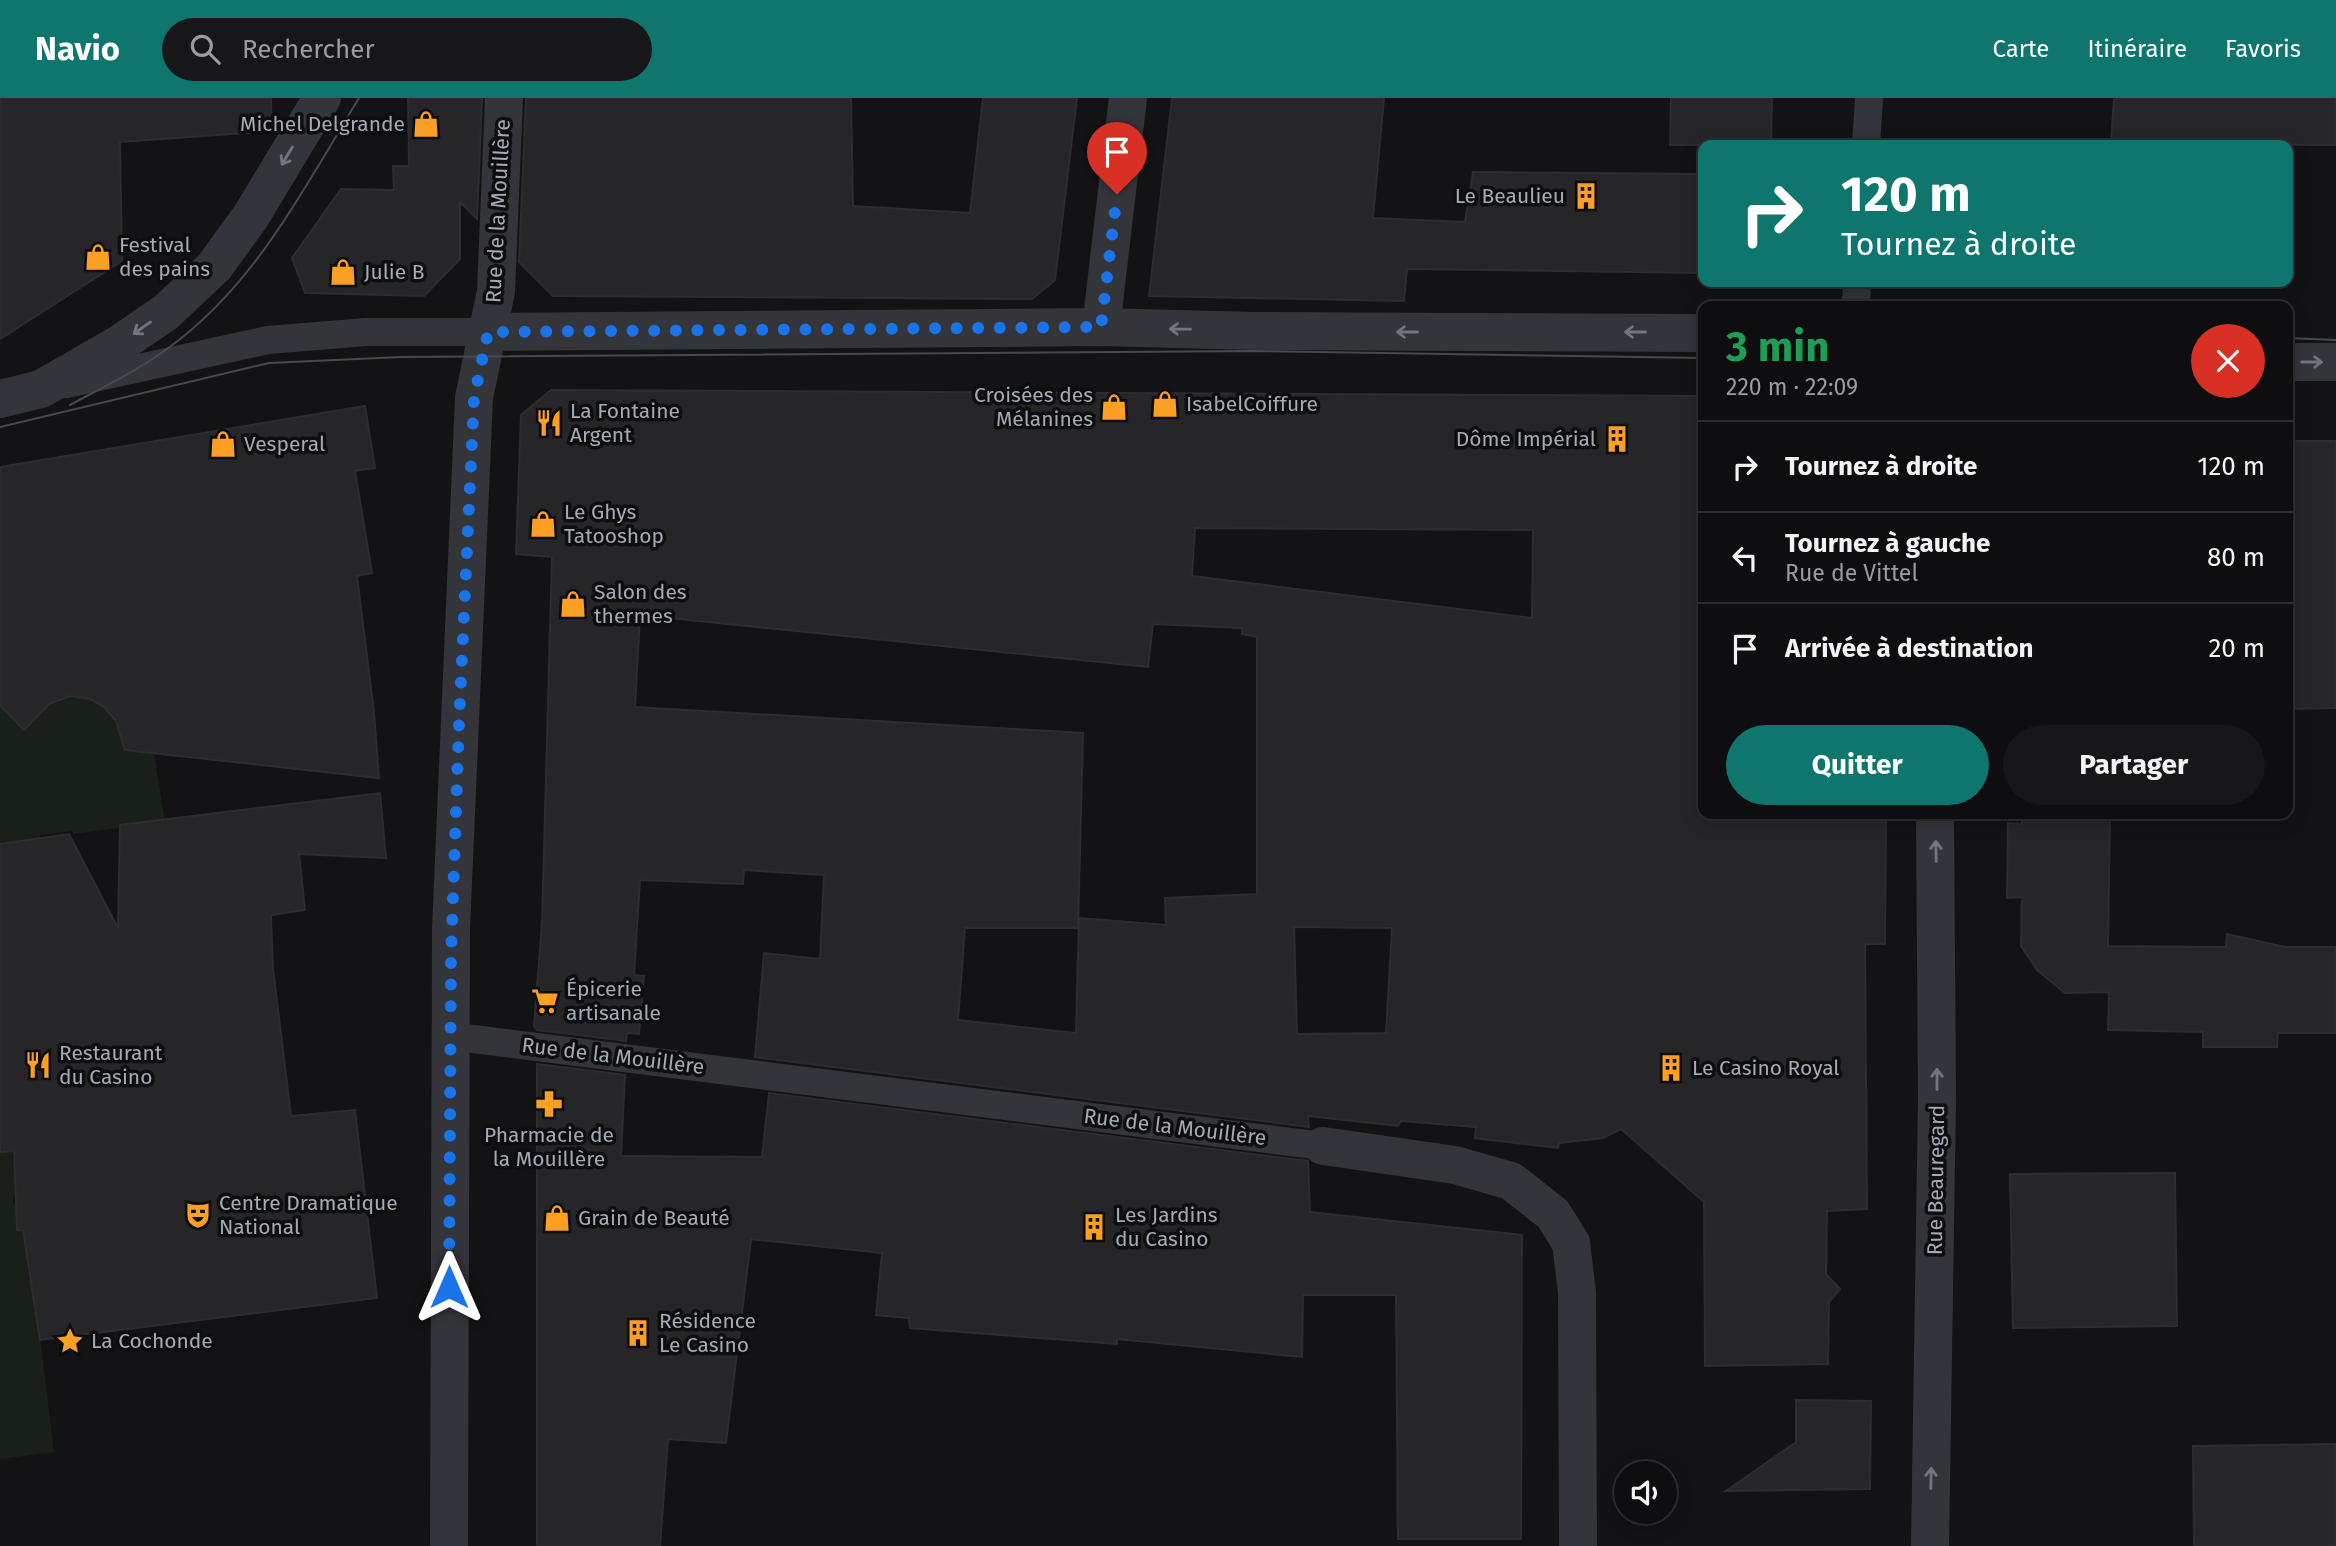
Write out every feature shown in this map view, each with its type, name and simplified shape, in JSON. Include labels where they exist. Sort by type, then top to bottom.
[{"type":"street","points":[[0,399],[41,389],[121,343],[166,312],[214,267],[251,216],[323,98]]},
{"type":"street","name":"Rue de la Mouillère","points":[[449,1546],[453,885],[474,398],[496,292],[504,98]]},
{"type":"street","points":[[1101,327],[1128,98]]},
{"type":"street","points":[[488,332],[1101,327],[1254,331],[1698,333]]},
{"type":"street","points":[[2293,362],[2336,362]]},
{"type":"street","name":"Rue Beauregard","points":[[1930,1546],[1937,1099],[1935,819]]},
{"type":"street","name":"Rue de la Mouillère","points":[[1323,1146],[1455,1165],[1511,1181],[1553,1214],[1571,1243],[1577,1292],[1578,1546]]},
{"type":"lane","points":[[1866,140],[1869,98]]},
{"type":"lane","points":[[41,389],[268,340],[366,332],[488,332]]},
{"type":"lane","name":"Rue de la Mouillère","points":[[450,1036],[1323,1146]]},
{"type":"shaded area","points":[[83,667],[151,736],[165,822],[73,834],[73,831],[40,835],[40,838],[0,844],[0,682]]},
{"type":"shaded area","points":[[12,1151],[13,1165],[18,1165],[21,1194],[14,1195],[13,1204],[22,1203],[17,1230],[25,1230],[29,1280],[49,1278],[38,1321],[54,1452],[0,1459],[0,1152]]},
{"type":"building","points":[[0,98],[271,98],[272,131],[120,142],[122,261],[0,339]]},
{"type":"building","points":[[408,98],[482,98],[477,219],[460,202],[460,259],[424,296],[305,293],[292,258],[341,189],[394,190],[393,166],[409,166]]},
{"type":"building","points":[[526,98],[851,98],[853,206],[970,213],[983,98],[1077,98],[1055,280],[1032,299],[553,296],[519,262]]},
{"type":"building","points":[[1172,98],[1384,98],[1373,218],[1465,222],[1473,172],[1698,174],[1698,273],[1407,269],[1404,301],[1149,296]]},
{"type":"building","points":[[1671,98],[1772,98],[1771,140],[1698,140],[1698,145],[1670,145]]},
{"type":"building","points":[[2114,98],[2336,98],[2336,145],[2293,145],[2293,140],[2111,140]]},
{"type":"building","points":[[551,390],[1698,396],[1698,819],[1886,819],[1885,944],[1865,944],[1867,1209],[1827,1211],[1826,1274],[1840,1289],[1829,1302],[1828,1364],[1705,1366],[1704,1202],[1621,1129],[1603,1138],[1559,1143],[1558,1148],[1475,1138],[1476,1127],[1401,1121],[1398,1126],[1308,1116],[1309,1127],[755,1057],[764,953],[820,959],[824,875],[744,870],[743,884],[640,880],[634,975],[644,976],[639,1034],[627,1033],[626,1041],[537,1030],[534,1026],[542,923],[552,557],[516,554],[521,415]],"holes":[[[1195,528],[1533,530],[1532,618],[1192,576]],[[640,615],[1148,667],[1153,624],[1242,628],[1242,634],[1257,637],[1257,894],[1165,898],[1166,925],[1079,918],[1076,1033],[958,1020],[965,928],[1078,928],[1083,733],[635,707]],[[1294,927],[1392,928],[1386,1033],[1297,1034]]]},
{"type":"building","points":[[365,406],[375,468],[355,471],[372,573],[357,576],[374,712],[379,778],[125,750],[116,721],[103,706],[90,699],[70,696],[49,704],[24,730],[0,705],[0,467]]},
{"type":"building","points":[[2293,441],[2336,441],[2336,708],[2293,709]]},
{"type":"building","points":[[380,793],[386,858],[299,854],[305,910],[271,915],[273,969],[291,1116],[355,1110],[377,1298],[40,1340],[23,1230],[17,1230],[14,1151],[0,1152],[0,844],[69,834],[118,928],[120,825]]},
{"type":"building","points":[[2022,819],[2110,819],[2108,946],[2226,947],[2227,934],[2285,947],[2336,947],[2336,1033],[2278,1033],[2277,1047],[2203,1047],[2203,1032],[2108,1030],[2109,992],[2065,993],[2037,970],[2021,946],[2022,897],[2007,898],[2008,823],[2022,824]]},
{"type":"building","points":[[537,1064],[625,1075],[621,1156],[762,1157],[769,1093],[1308,1161],[1310,1212],[1522,1235],[1521,1539],[1398,1539],[1396,1295],[1303,1295],[1302,1357],[1117,1339],[1117,1344],[910,1328],[909,1318],[876,1315],[882,1253],[751,1239],[726,1443],[668,1439],[660,1546],[537,1546]]},
{"type":"building","points":[[2175,1173],[2177,1326],[2013,1328],[2010,1174]]},
{"type":"building","points":[[1796,1400],[1871,1401],[1870,1489],[1726,1491],[1796,1442]]},
{"type":"building","points":[[2336,1444],[2336,1546],[2194,1546],[2193,1446]]},
{"type":"tram line","points":[[70,405],[150,361],[205,318],[256,261],[278,230],[359,98]]},
{"type":"tram line","points":[[2293,338],[2336,340]]},
{"type":"tram line","points":[[0,427],[269,363],[401,357],[1254,351],[1698,358]]},
{"type":"place","name":"Michel Delgrande","points":[[426,124]]},
{"type":"place","name":"Le Beaulieu","points":[[1586,196]]},
{"type":"place","name":"Festival des pains","points":[[98,257]]},
{"type":"place","name":"Julie B","points":[[343,272]]},
{"type":"place","name":"IsabelCoiffure","points":[[1165,404]]},
{"type":"place","name":"Croisées des Mélanines","points":[[1114,407]]},
{"type":"place","name":"La Fontaine Argent","points":[[549,423]]},
{"type":"place","name":"Dôme Impérial","points":[[1617,439]]},
{"type":"place","name":"Vesperal","points":[[223,444]]},
{"type":"place","name":"Le Ghys Tatooshop","points":[[543,524]]},
{"type":"place","name":"Salon des thermes","points":[[573,604]]},
{"type":"place","name":"Épicerie artisanale","points":[[545,1001]]},
{"type":"place","name":"Restaurant du Casino","points":[[38,1065]]},
{"type":"place","name":"Le Casino Royal","points":[[1671,1068]]},
{"type":"place","name":"Pharmacie de la Mouillère","points":[[549,1104]]},
{"type":"place","name":"Centre Dramatique National","points":[[198,1215]]},
{"type":"place","name":"Grain de Beauté","points":[[557,1218]]},
{"type":"place","name":"Les Jardins du Casino","points":[[1094,1227]]},
{"type":"place","name":"Résidence Le Casino","points":[[638,1333]]},
{"type":"place","name":"La Cochonde","points":[[70,1341]]},
{"type":"route","points":[[449,1287],[451,956],[459,723],[474,398],[488,332],[1101,327],[1117,194]]}]
